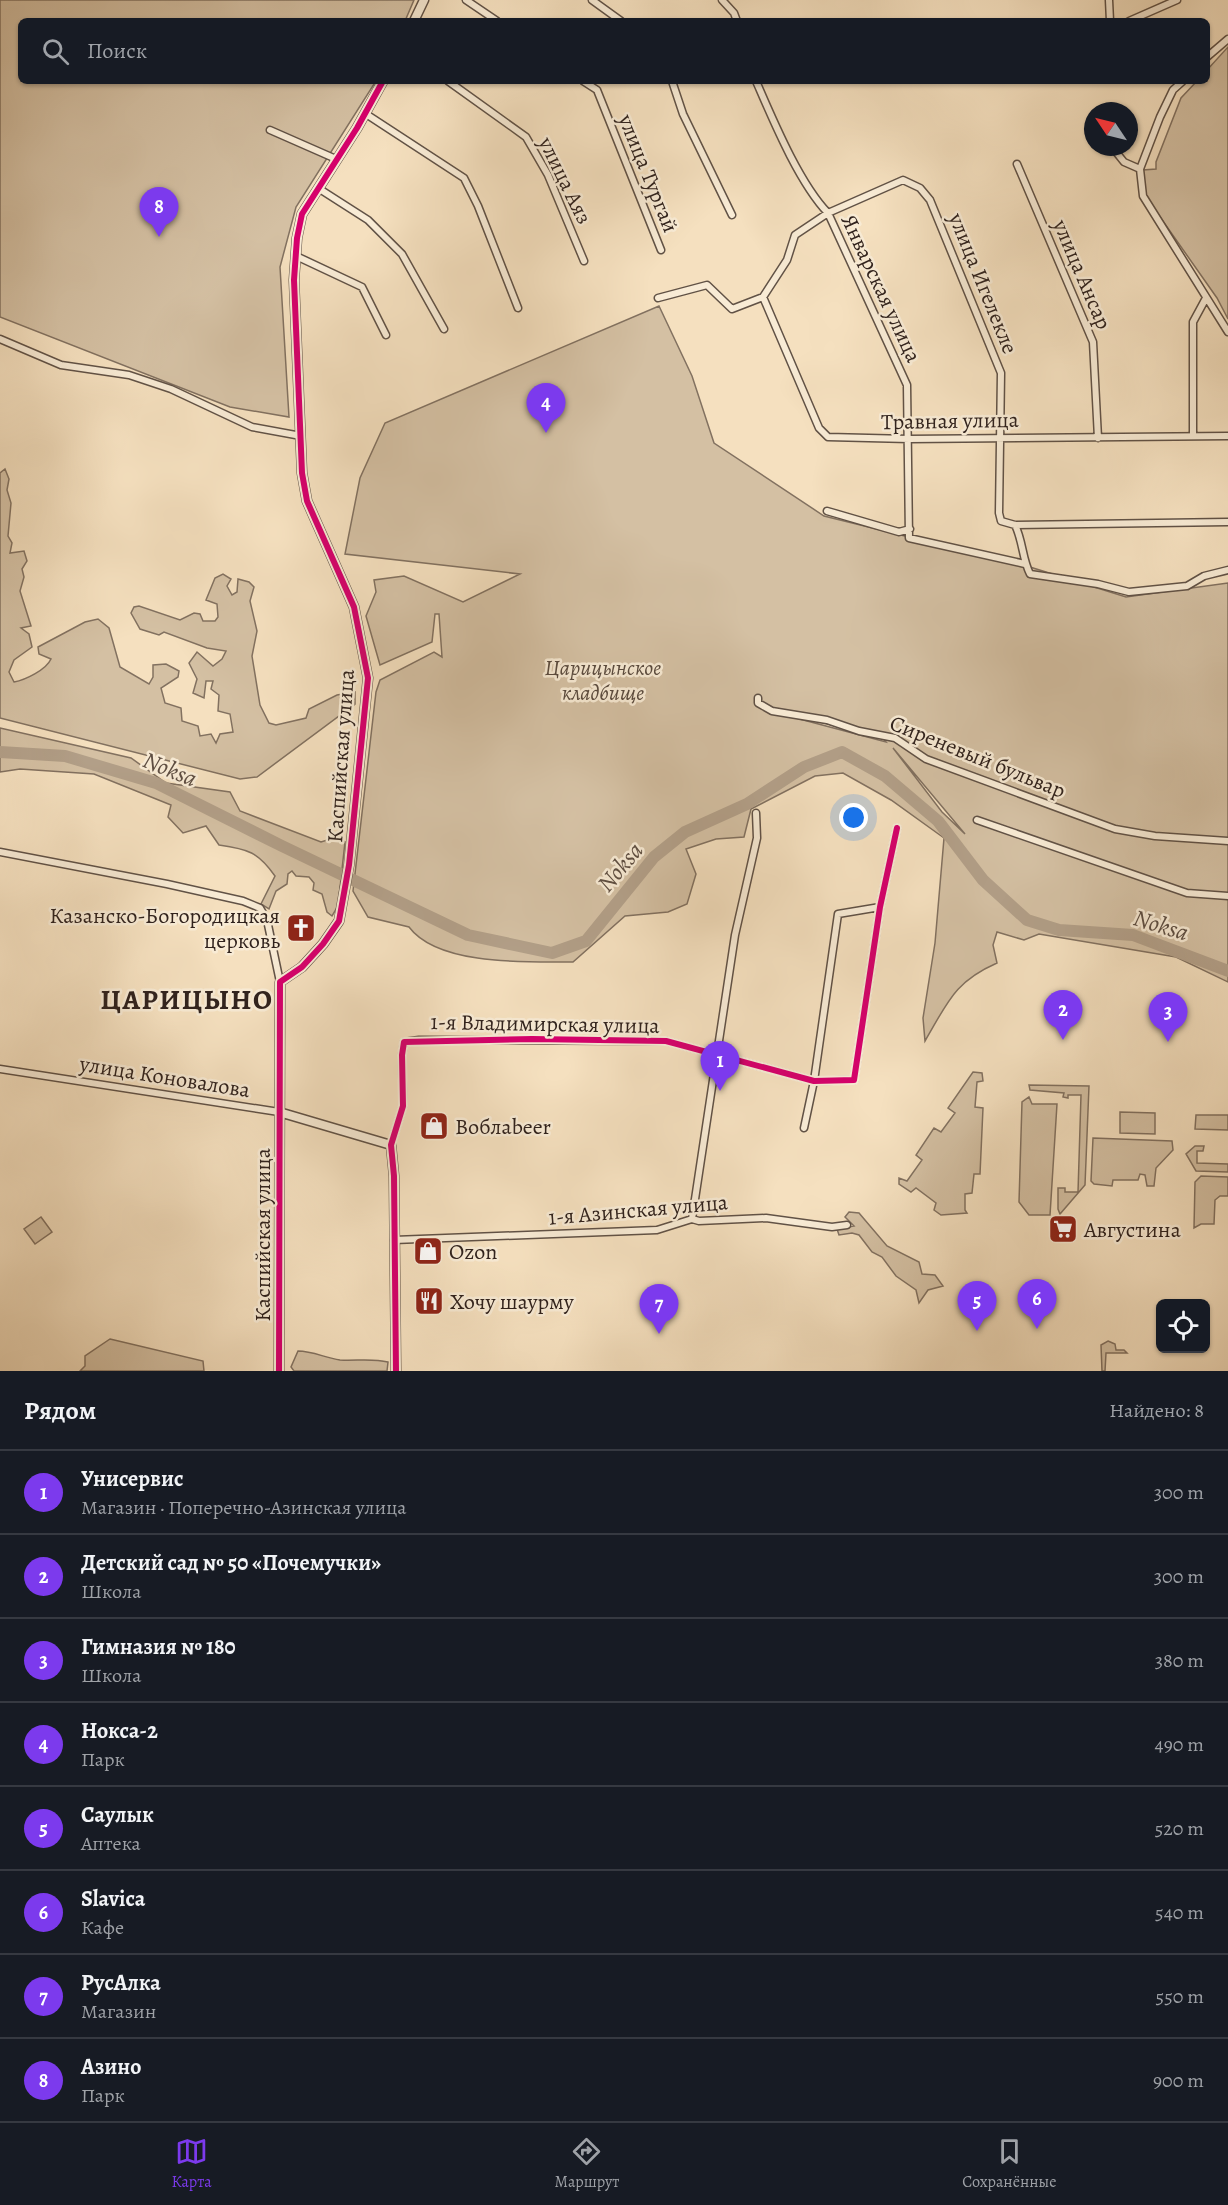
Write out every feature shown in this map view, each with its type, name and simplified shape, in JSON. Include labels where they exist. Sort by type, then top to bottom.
[{"type":"street","points":[[415,18],[424,0]]},
{"type":"street","points":[[466,0],[492,18]]},
{"type":"street","points":[[592,0],[617,18]]},
{"type":"street","points":[[722,0],[736,18]]},
{"type":"street","points":[[1109,0],[1110,18]]},
{"type":"street","points":[[1136,18],[1177,0]]},
{"type":"street","points":[[1210,54],[1228,39]]},
{"type":"street","name":"Каспийская улица","points":[[279,1366],[280,982],[302,967],[323,944],[339,921],[350,865],[368,678],[354,607],[307,501],[302,473],[296,343],[296,256],[302,214],[366,114],[381,84]]},
{"type":"street","name":"улица Аяз","points":[[452,84],[526,137],[548,175],[584,261]]},
{"type":"street","name":"улица Тургай","points":[[588,84],[597,90],[661,250]]},
{"type":"street","points":[[673,84],[683,114],[732,215]]},
{"type":"street","name":"Январская улица","points":[[757,84],[782,138],[814,198],[828,213],[907,385],[909,538],[1025,564]]},
{"type":"street","points":[[1180,84],[1173,90],[1160,117],[1140,169],[1143,196],[1228,332]]},
{"type":"street","points":[[366,114],[464,178],[478,206],[518,308]]},
{"type":"street","points":[[270,130],[336,159]]},
{"type":"street","points":[[1119,156],[1124,162],[1140,169]]},
{"type":"street","name":"улица Ансар","points":[[1017,164],[1093,342],[1098,438]]},
{"type":"street","name":"улица Игелекле","points":[[828,213],[903,180],[920,188],[930,200],[1001,373],[999,513],[1001,521],[1015,525]]},
{"type":"street","points":[[318,188],[368,220],[402,254],[444,329]]},
{"type":"street","points":[[658,298],[707,285],[732,309],[763,297],[787,260],[795,235],[828,213]]},
{"type":"street","points":[[296,256],[362,287],[386,335]]},
{"type":"street","name":"Травная улица","points":[[763,297],[819,428],[828,437],[909,440],[999,437],[1228,436]]},
{"type":"street","points":[[1193,435],[1193,322],[1206,298]]},
{"type":"street","points":[[0,339],[62,365],[129,375],[171,389],[252,427],[301,436]]},
{"type":"street","points":[[827,512],[898,532],[910,529]]},
{"type":"street","points":[[1228,522],[1015,525],[1022,538],[1025,564],[1030,574],[1098,584],[1129,592],[1187,586],[1204,576],[1228,570]]},
{"type":"street","name":"Сиреневый бульвар","points":[[758,698],[758,703],[772,711],[827,720],[859,731],[895,738],[926,759],[1121,830],[1155,836],[1228,841]]},
{"type":"street","points":[[692,1219],[735,935],[757,838],[756,813]]},
{"type":"street","points":[[977,820],[1187,893],[1228,896]]},
{"type":"street","points":[[718,1054],[814,1081],[854,1080],[880,907],[897,828]]},
{"type":"street","points":[[0,852],[167,884],[243,901],[260,908],[267,920],[280,982]]},
{"type":"street","points":[[804,1128],[814,1081],[838,914],[880,907]]},
{"type":"street","name":"1-я Владимирская улица","points":[[391,1145],[403,1106],[404,1042],[532,1039],[666,1041],[718,1054]]},
{"type":"street","name":"улица Коновалова","points":[[0,1069],[279,1112],[391,1145]]},
{"type":"street","points":[[391,1145],[394,1176],[396,1371]]},
{"type":"street","name":"1-я Азинская улица","points":[[394,1239],[657,1230],[692,1219],[699,1221],[766,1218],[832,1227],[847,1225]]},
{"type":"green space","points":[[0,0],[414,0],[406,18],[18,18],[18,84],[374,84],[296,207],[280,267],[289,417],[230,407],[0,317]]},
{"type":"green space","points":[[1228,47],[1228,319],[1217,298],[1146,197],[1143,170],[1156,169],[1156,162],[1181,98],[1194,84],[1210,84],[1210,67]]},
{"type":"green space","name":"Царицынское кладбище","points":[[659,306],[692,376],[714,443],[824,516],[1030,567],[1126,597],[1228,583],[1228,982],[1176,957],[1039,934],[1024,940],[997,932],[993,945],[997,963],[961,986],[947,1004],[925,1041],[923,1018],[935,943],[944,838],[891,800],[843,773],[815,776],[751,809],[744,837],[716,839],[686,849],[696,874],[687,904],[668,912],[625,916],[573,962],[509,961],[462,955],[441,949],[423,940],[409,927],[368,917],[353,891],[376,692],[380,680],[434,652],[442,657],[439,614],[435,614],[432,642],[380,665],[366,616],[376,592],[374,580],[404,576],[463,602],[520,574],[345,554],[360,478],[385,423]],"holes":[[[781,714],[882,737],[886,742]],[[893,748],[965,834],[942,812]]]},
{"type":"green space","points":[[5,469],[9,479],[7,490],[11,503],[8,536],[12,543],[10,553],[24,551],[27,561],[22,569],[24,577],[20,591],[31,626],[21,628],[29,634],[32,647],[14,660],[9,672],[14,682],[35,674],[51,659],[39,654],[38,647],[85,622],[98,619],[109,628],[120,667],[149,684],[153,677],[153,665],[166,664],[179,671],[178,677],[161,688],[165,703],[181,708],[182,721],[198,726],[200,736],[211,734],[216,743],[220,734],[233,732],[230,714],[218,711],[219,695],[211,689],[213,681],[206,681],[204,698],[193,693],[197,679],[189,663],[197,652],[213,666],[222,659],[226,651],[207,648],[164,632],[159,635],[140,629],[131,613],[134,607],[139,606],[180,620],[194,613],[200,614],[203,621],[215,621],[218,617],[217,604],[206,600],[215,578],[223,574],[231,579],[227,586],[232,595],[237,592],[238,579],[249,582],[254,587],[250,601],[257,631],[252,656],[260,705],[269,723],[276,725],[306,718],[309,709],[337,695],[355,692],[355,704],[257,777],[240,779],[0,718],[0,473]]},
{"type":"green space","points":[[0,728],[131,758],[166,783],[230,792],[240,811],[321,842],[337,837],[345,842],[338,906],[332,916],[327,912],[322,894],[313,890],[314,883],[309,877],[296,876],[292,871],[288,874],[287,884],[276,891],[269,909],[261,904],[275,876],[252,853],[219,845],[206,826],[183,833],[168,817],[171,805],[94,774],[20,769],[0,772]]},
{"type":"green space","points":[[973,1072],[982,1073],[983,1081],[977,1082],[975,1107],[983,1108],[980,1174],[974,1174],[972,1193],[965,1194],[967,1213],[941,1215],[934,1210],[936,1203],[916,1188],[911,1192],[899,1184],[899,1178],[907,1181],[922,1160],[916,1155],[934,1128],[941,1132],[955,1113],[948,1108]]},
{"type":"green space","points":[[1029,1085],[1089,1086],[1085,1185],[1060,1214],[1058,1188],[1065,1188],[1065,1192],[1078,1192],[1081,1095],[1068,1095],[1068,1098],[1063,1097],[1064,1093],[1030,1090]]},
{"type":"green space","points":[[1029,1097],[1032,1104],[1057,1104],[1050,1215],[1029,1215],[1019,1202],[1022,1102]]},
{"type":"green space","points":[[1120,1112],[1155,1113],[1155,1134],[1120,1133]]},
{"type":"green space","points":[[1196,1115],[1228,1115],[1228,1130],[1195,1129]]},
{"type":"green space","points":[[1093,1138],[1172,1141],[1173,1150],[1156,1168],[1154,1186],[1147,1186],[1145,1175],[1140,1174],[1138,1180],[1113,1180],[1112,1186],[1094,1184],[1091,1181]]},
{"type":"green space","points":[[1195,1146],[1204,1146],[1203,1151],[1197,1151],[1197,1163],[1228,1164],[1228,1172],[1196,1171],[1186,1154]]},
{"type":"green space","points":[[1201,1176],[1228,1177],[1228,1196],[1220,1196],[1215,1200],[1214,1224],[1201,1224],[1194,1228],[1195,1182]]},
{"type":"green space","points":[[849,1212],[859,1213],[887,1246],[919,1262],[922,1274],[935,1275],[943,1286],[928,1290],[919,1303],[916,1290],[896,1276],[882,1257],[872,1252],[859,1235],[852,1233],[839,1235],[837,1229],[854,1226],[845,1217]]},
{"type":"green space","points":[[41,1217],[52,1232],[35,1244],[24,1229]]},
{"type":"green space","points":[[110,1339],[203,1361],[204,1371],[80,1371],[85,1366],[85,1356]]},
{"type":"green space","points":[[1108,1341],[1115,1344],[1116,1350],[1124,1350],[1127,1353],[1106,1353],[1105,1371],[1102,1371],[1101,1345]]},
{"type":"green space","points":[[298,1351],[340,1360],[388,1362],[387,1371],[294,1371],[291,1367]]},
{"type":"waterway","name":"Noksa","points":[[0,752],[65,756],[156,783],[468,935],[552,953],[586,941],[654,857],[685,832],[747,804],[804,767],[842,752],[885,776],[938,821],[983,880],[1027,920],[1059,930],[1133,935],[1228,971]]},
{"type":"cycle path","points":[[279,1371],[280,982],[302,967],[323,944],[339,921],[349,865],[368,678],[354,607],[307,501],[302,473],[294,280],[297,238],[302,214],[357,128],[381,84]]},
{"type":"cycle path","points":[[396,1371],[394,1176],[391,1145],[403,1106],[404,1042],[532,1039],[666,1041],[814,1081],[854,1080],[880,907],[897,828]]},
{"type":"place","name":"Азино","points":[[159,237]]},
{"type":"place","name":"Нокса-2","points":[[546,433]]},
{"type":"place","name":"Казанско-Богородицкая церковь","points":[[301,928]]},
{"type":"place","name":"Детский сад № 50 «Почемучки»","points":[[1063,1040]]},
{"type":"place","name":"Гимназия № 180","points":[[1168,1042]]},
{"type":"place","name":"Унисервис","points":[[720,1091]]},
{"type":"place","name":"Воблаbeer","points":[[434,1126]]},
{"type":"place","name":"Августина","points":[[1063,1229]]},
{"type":"place","name":"Ozon","points":[[428,1251]]},
{"type":"place","name":"Хочу шаурму","points":[[429,1301]]},
{"type":"place","name":"Slavica","points":[[1037,1329]]},
{"type":"place","name":"Саулык","points":[[977,1331]]},
{"type":"place","name":"РусАлка","points":[[659,1334]]},
{"type":"district","name":"ЦАРИЦЫНО","points":[[187,999]]}]
